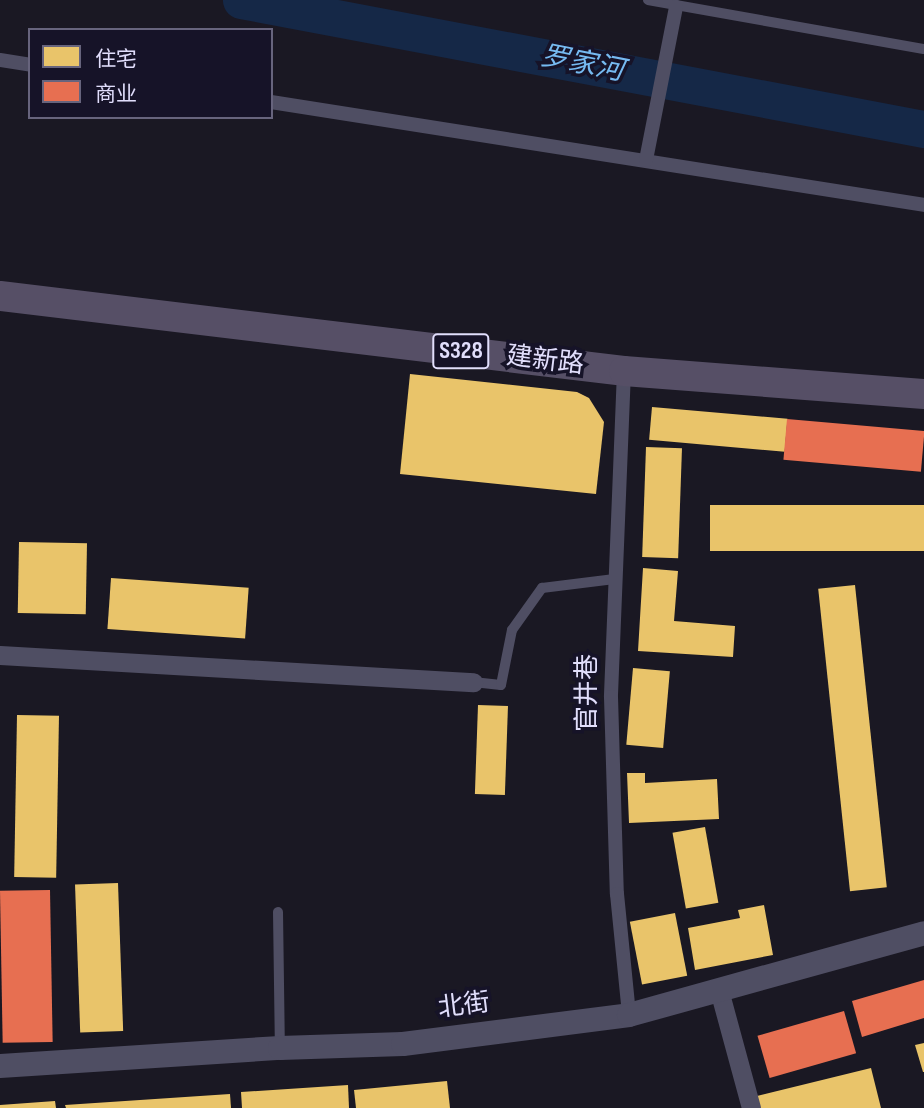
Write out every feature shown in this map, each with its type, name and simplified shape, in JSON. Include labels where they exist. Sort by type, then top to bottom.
[{"type":"main road","name":"建新路","points":[[0,296],[624,371],[924,394]]},
{"type":"street","points":[[646,160],[677,7]]},
{"type":"street","points":[[0,60],[28,65]]},
{"type":"street","points":[[273,102],[924,205]]},
{"type":"street","name":"官井巷","points":[[624,371],[611,696],[617,894],[629,1015]]},
{"type":"street","points":[[0,655],[473,682]]},
{"type":"street","name":"北街","points":[[0,1066],[280,1048],[403,1044],[629,1015],[924,933]]},
{"type":"street","points":[[719,990],[751,1108]]},
{"type":"lane","points":[[648,0],[924,49]]},
{"type":"lane","points":[[473,682],[501,685],[512,630],[542,587],[614,579]]},
{"type":"lane","points":[[278,912],[280,1048]]},
{"type":"building: 住宅","points":[[410,374],[577,392],[589,398],[604,422],[596,494],[400,474]]},
{"type":"building: 住宅","points":[[652,407],[787,419],[785,452],[649,440]]},
{"type":"building: 住宅","points":[[646,447],[682,448],[678,558],[642,557]]},
{"type":"building: 住宅","points":[[710,505],[924,505],[924,551],[710,551]]},
{"type":"building: 住宅","points":[[19,542],[87,543],[86,614],[18,613]]},
{"type":"building: 住宅","points":[[643,568],[678,571],[674,621],[735,626],[733,657],[638,651]]},
{"type":"building: 住宅","points":[[111,578],[249,588],[245,639],[107,629]]},
{"type":"building: 住宅","points":[[855,585],[887,887],[850,891],[818,589]]},
{"type":"building: 住宅","points":[[633,668],[670,671],[663,748],[626,745]]},
{"type":"building: 住宅","points":[[478,705],[508,706],[505,795],[475,794]]},
{"type":"building: 住宅","points":[[17,715],[59,716],[56,878],[14,877]]},
{"type":"building: 住宅","points":[[627,773],[645,773],[645,783],[717,779],[719,819],[629,823]]},
{"type":"building: 住宅","points":[[705,827],[718,903],[686,909],[673,833]]},
{"type":"building: 住宅","points":[[118,883],[123,1031],[80,1032],[75,885]]},
{"type":"building: 住宅","points":[[764,905],[773,955],[695,970],[688,928],[740,918],[738,910]]},
{"type":"building: 住宅","points":[[675,913],[687,976],[642,985],[630,922]]},
{"type":"building: 住宅","points":[[924,1043],[924,1072],[923,1072],[915,1045]]},
{"type":"building: 住宅","points":[[871,1068],[881,1108],[760,1108],[757,1096]]},
{"type":"building: 住宅","points":[[447,1081],[450,1108],[356,1108],[354,1090]]},
{"type":"building: 住宅","points":[[348,1085],[349,1108],[242,1108],[241,1092]]},
{"type":"building: 住宅","points":[[230,1094],[231,1108],[66,1108],[65,1105]]},
{"type":"building: 住宅","points":[[55,1101],[56,1108],[0,1108],[0,1105]]},
{"type":"building: 商业","points":[[787,419],[924,431],[921,472],[783,460]]},
{"type":"building: 商业","points":[[50,890],[53,1042],[3,1043],[0,891]]},
{"type":"building: 商业","points":[[924,980],[924,1018],[862,1037],[852,1001]]},
{"type":"building: 商业","points":[[844,1011],[856,1053],[770,1078],[757,1036]]},
{"type":"waterway","name":"罗家河","points":[[241,0],[924,129]]}]
